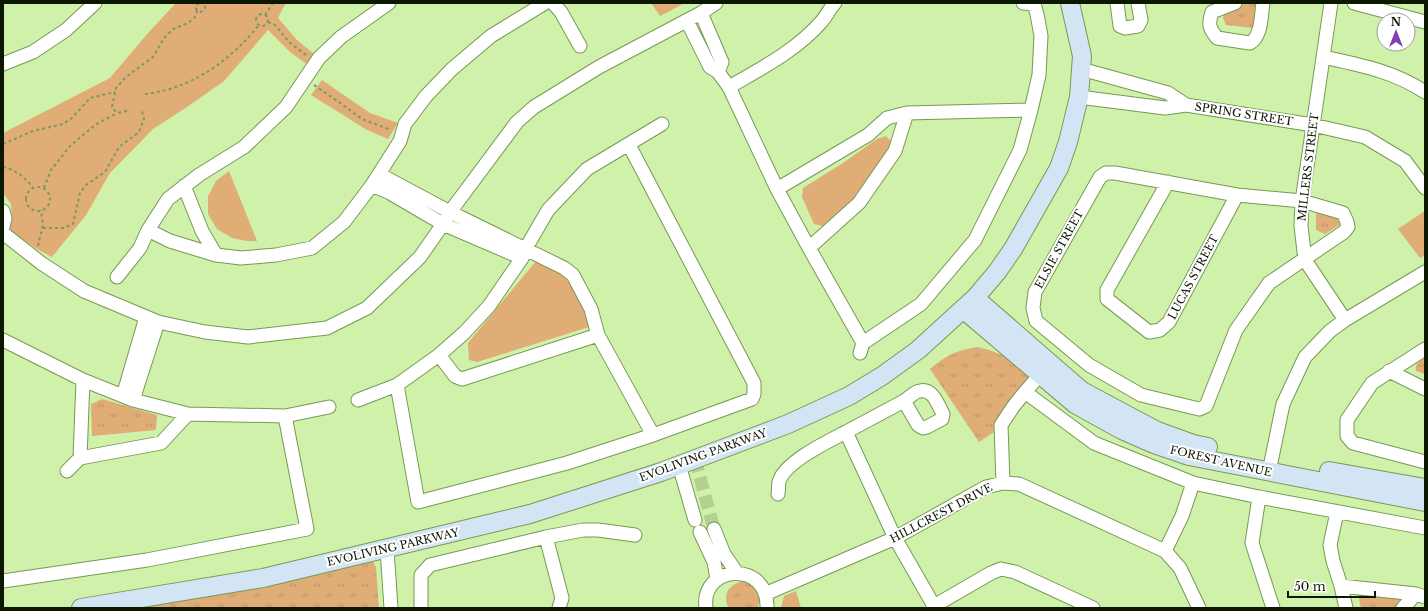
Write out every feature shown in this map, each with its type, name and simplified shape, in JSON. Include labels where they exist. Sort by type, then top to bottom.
[{"type":"street","points":[[3,64],[33,52],[66,30],[95,3]]},
{"type":"street","points":[[117,278],[140,248],[148,230],[168,199],[184,186],[244,147],[286,107],[316,63],[341,37],[389,3]]},
{"type":"street","points":[[148,230],[170,241],[216,255],[241,258],[276,255],[312,248],[344,222],[372,185],[400,141],[405,124],[426,96],[452,69],[491,36],[545,3]]},
{"type":"street","points":[[553,3],[561,12],[580,46]]},
{"type":"street","points":[[3,233],[31,256],[84,291],[152,319],[205,332],[248,337],[327,328],[367,308],[420,257],[444,224],[450,212],[517,122],[534,107],[599,66],[687,21],[716,3]]},
{"type":"street","points":[[729,87],[777,59],[799,43],[822,21],[834,3]]},
{"type":"street","points":[[687,21],[710,67],[718,72],[729,87],[777,189],[862,348],[920,304],[975,240],[1020,150],[1031,110],[1038,75],[1041,36],[1034,4],[1023,3]]},
{"type":"street","name":"EVOLIVING PARKWAY","points":[[81,608],[263,578],[530,514],[680,465],[788,424],[849,396],[882,376],[918,350],[969,304],[997,272],[1013,249],[1058,168],[1068,142],[1079,97],[1082,56],[1070,3]]},
{"type":"street","points":[[1117,3],[1120,26],[1125,28],[1138,26],[1141,20],[1138,3]]},
{"type":"street","points":[[1235,3],[1212,12],[1209,21],[1210,29],[1217,38],[1250,43],[1255,41],[1260,28],[1263,3]]},
{"type":"street","name":"MILLERS STREET","points":[[1332,3],[1302,201],[1301,226],[1305,260],[1345,320]]},
{"type":"street","points":[[1354,3],[1425,22]]},
{"type":"street","points":[[701,13],[722,62],[718,72]]},
{"type":"street","points":[[1323,57],[1382,70],[1411,83],[1425,92]]},
{"type":"street","name":"SPRING STREET","points":[[1081,69],[1168,93],[1186,105]]},
{"type":"street","name":"SPRING STREET","points":[[1079,97],[1165,108],[1186,105],[1313,125],[1365,137],[1405,161],[1425,188]]},
{"type":"street","points":[[777,189],[868,135],[887,118],[907,112],[1031,110]]},
{"type":"street","points":[[809,248],[860,203],[895,151],[907,112]]},
{"type":"street","points":[[358,400],[397,385],[439,355],[464,333],[489,306],[524,253],[548,210],[587,169],[662,124]]},
{"type":"street","points":[[397,385],[418,502],[567,463],[653,435],[752,399],[754,394],[754,383],[629,145]]},
{"type":"street","name":"ELSIE STREET","points":[[1106,173],[1115,173],[1237,195],[1302,201],[1343,213],[1348,227],[1344,232],[1269,284],[1236,330],[1206,406],[1199,409],[1141,395],[1089,365],[1036,321],[1033,308],[1035,292],[1100,177],[1106,173]]},
{"type":"street","points":[[379,174],[524,253]]},
{"type":"street","name":"LUCAS STREET","points":[[1168,182],[1107,290],[1107,298],[1149,332],[1160,330],[1169,322],[1237,195]]},
{"type":"street","points":[[372,185],[390,193],[444,224],[564,268],[573,275],[590,309],[598,335],[653,435]]},
{"type":"street","points":[[184,186],[202,231],[216,255]]},
{"type":"street","points":[[3,211],[3,227]]},
{"type":"street","points":[[1271,466],[1283,404],[1305,357],[1330,331],[1345,320],[1425,272]]},
{"type":"street","name":"FOREST AVENUE","points":[[969,304],[1045,370],[1082,392],[1157,431],[1193,444],[1271,466],[1425,502]]},
{"type":"street","points":[[128,398],[152,319]]},
{"type":"street","points":[[439,355],[455,376],[462,379],[598,335]]},
{"type":"street","points":[[3,340],[84,380],[128,398],[188,414],[285,416],[328,408]]},
{"type":"street","points":[[1425,349],[1372,383],[1347,420],[1347,436],[1354,443],[1425,462]]},
{"type":"street","points":[[1003,483],[1001,425],[1025,392],[1045,370]]},
{"type":"street","points":[[1389,371],[1425,389]]},
{"type":"street","points":[[80,458],[84,380]]},
{"type":"street","points":[[1025,392],[1094,443],[1194,483],[1259,497],[1425,528]]},
{"type":"street","points":[[778,494],[779,480],[788,468],[810,450],[904,401]]},
{"type":"street","points":[[67,471],[80,458],[161,443],[188,414]]},
{"type":"street","points":[[3,581],[147,560],[307,529],[285,416]]},
{"type":"street","points":[[846,432],[896,538],[934,607],[991,573],[1001,569],[1015,572],[1093,608]]},
{"type":"street","points":[[680,465],[698,526],[714,562],[717,579]]},
{"type":"street","name":"FOREST AVENUE","points":[[1271,466],[1425,488]]},
{"type":"street","name":"HILLCREST DRIVE","points":[[765,594],[896,538],[986,487],[1003,483],[1019,484],[1165,551],[1180,568],[1199,608]]},
{"type":"street","points":[[1165,551],[1182,516],[1194,483]]},
{"type":"street","points":[[1259,497],[1252,543],[1273,608]]},
{"type":"street","points":[[1337,512],[1330,545],[1346,608]]},
{"type":"street","points":[[714,529],[724,554],[737,573]]},
{"type":"street","points":[[421,608],[421,575],[430,565],[546,537],[583,530],[598,530],[635,535]]},
{"type":"street","points":[[546,537],[562,598],[559,608]]},
{"type":"street","points":[[387,549],[391,608]]},
{"type":"street","points":[[706,608],[706,597],[708,590],[717,579],[729,573],[737,573],[751,577],[758,581],[765,594],[767,608]]},
{"type":"street","points":[[1341,586],[1420,596]]},
{"type":"street","points":[[1403,608],[1420,596]]},
{"type":"path","points":[[117,113],[112,107],[116,88],[126,77],[153,57],[164,38],[173,29],[188,23],[196,16],[196,6],[198,3]]},
{"type":"path","points":[[197,10],[201,12],[204,11],[205,7],[202,3]]},
{"type":"path","points":[[265,15],[273,3]]},
{"type":"path","points":[[265,15],[268,18],[268,22]]},
{"type":"path","points":[[259,25],[256,20],[258,16],[265,15]]},
{"type":"path","points":[[268,22],[275,25],[289,42],[316,63]]},
{"type":"path","points":[[259,25],[264,26],[268,22]]},
{"type":"path","points":[[145,94],[175,88],[206,73],[238,49],[259,25]]},
{"type":"path","points":[[305,79],[362,120],[402,134]]},
{"type":"path","points":[[3,144],[33,131],[63,124],[72,118],[90,98],[115,92]]},
{"type":"path","points":[[44,188],[50,170],[70,146],[95,125],[117,113],[127,111]]},
{"type":"path","points":[[43,228],[64,228],[73,224],[80,193],[86,185],[105,172],[119,147],[139,132],[144,119],[142,111]]},
{"type":"path","points":[[3,167],[12,169],[27,179],[33,188]]},
{"type":"path","points":[[38,186],[49,192],[50,200],[47,207],[41,210],[36,210],[27,202],[27,195],[33,188],[38,186]]},
{"type":"path","points":[[31,256],[39,246],[43,228],[41,210]]},
{"type":"green space","points":[[176,3],[288,3],[284,6],[278,18],[297,40],[315,55],[308,65],[290,52],[268,30],[224,81],[153,129],[110,173],[86,215],[52,257],[37,249],[9,230],[12,222],[11,204],[3,193],[3,133],[110,78],[148,33]]},
{"type":"green space","points":[[651,3],[685,3],[660,16]]},
{"type":"green space","points":[[1247,3],[1261,3],[1253,28],[1226,25],[1223,18],[1225,11]]},
{"type":"green space","points":[[322,80],[370,113],[398,123],[388,139],[367,130],[311,95]]},
{"type":"green space","points":[[886,136],[893,143],[860,192],[838,215],[823,226],[814,224],[802,197],[803,188],[843,163],[877,139]]},
{"type":"green space","points":[[229,171],[257,241],[232,238],[217,229],[208,214],[208,196],[216,181]]},
{"type":"green space","points":[[1323,209],[1341,217],[1341,224],[1325,234],[1316,230],[1316,214]]},
{"type":"green space","points":[[1425,211],[1425,255],[1420,258],[1398,229]]},
{"type":"green space","points":[[536,261],[570,275],[592,323],[589,327],[477,362],[469,360],[468,343]]},
{"type":"green space","points":[[977,347],[987,349],[1007,358],[1032,379],[1002,427],[979,442],[930,369],[941,360],[952,354]]},
{"type":"green space","points":[[1425,358],[1425,374],[1416,371],[1416,366]]},
{"type":"green space","points":[[102,399],[157,415],[156,430],[92,436],[91,404]]},
{"type":"green space","points":[[371,558],[376,567],[379,608],[123,608]]},
{"type":"green space","points":[[744,581],[752,585],[758,591],[760,599],[757,608],[729,608],[726,599],[728,590],[735,584]]},
{"type":"green space","points":[[1357,590],[1400,597],[1401,601],[1395,608],[1361,608]]},
{"type":"green space","points":[[796,591],[801,608],[781,608],[784,596]]},
{"type":"tunnel","points":[[695,459],[714,529]]}]
